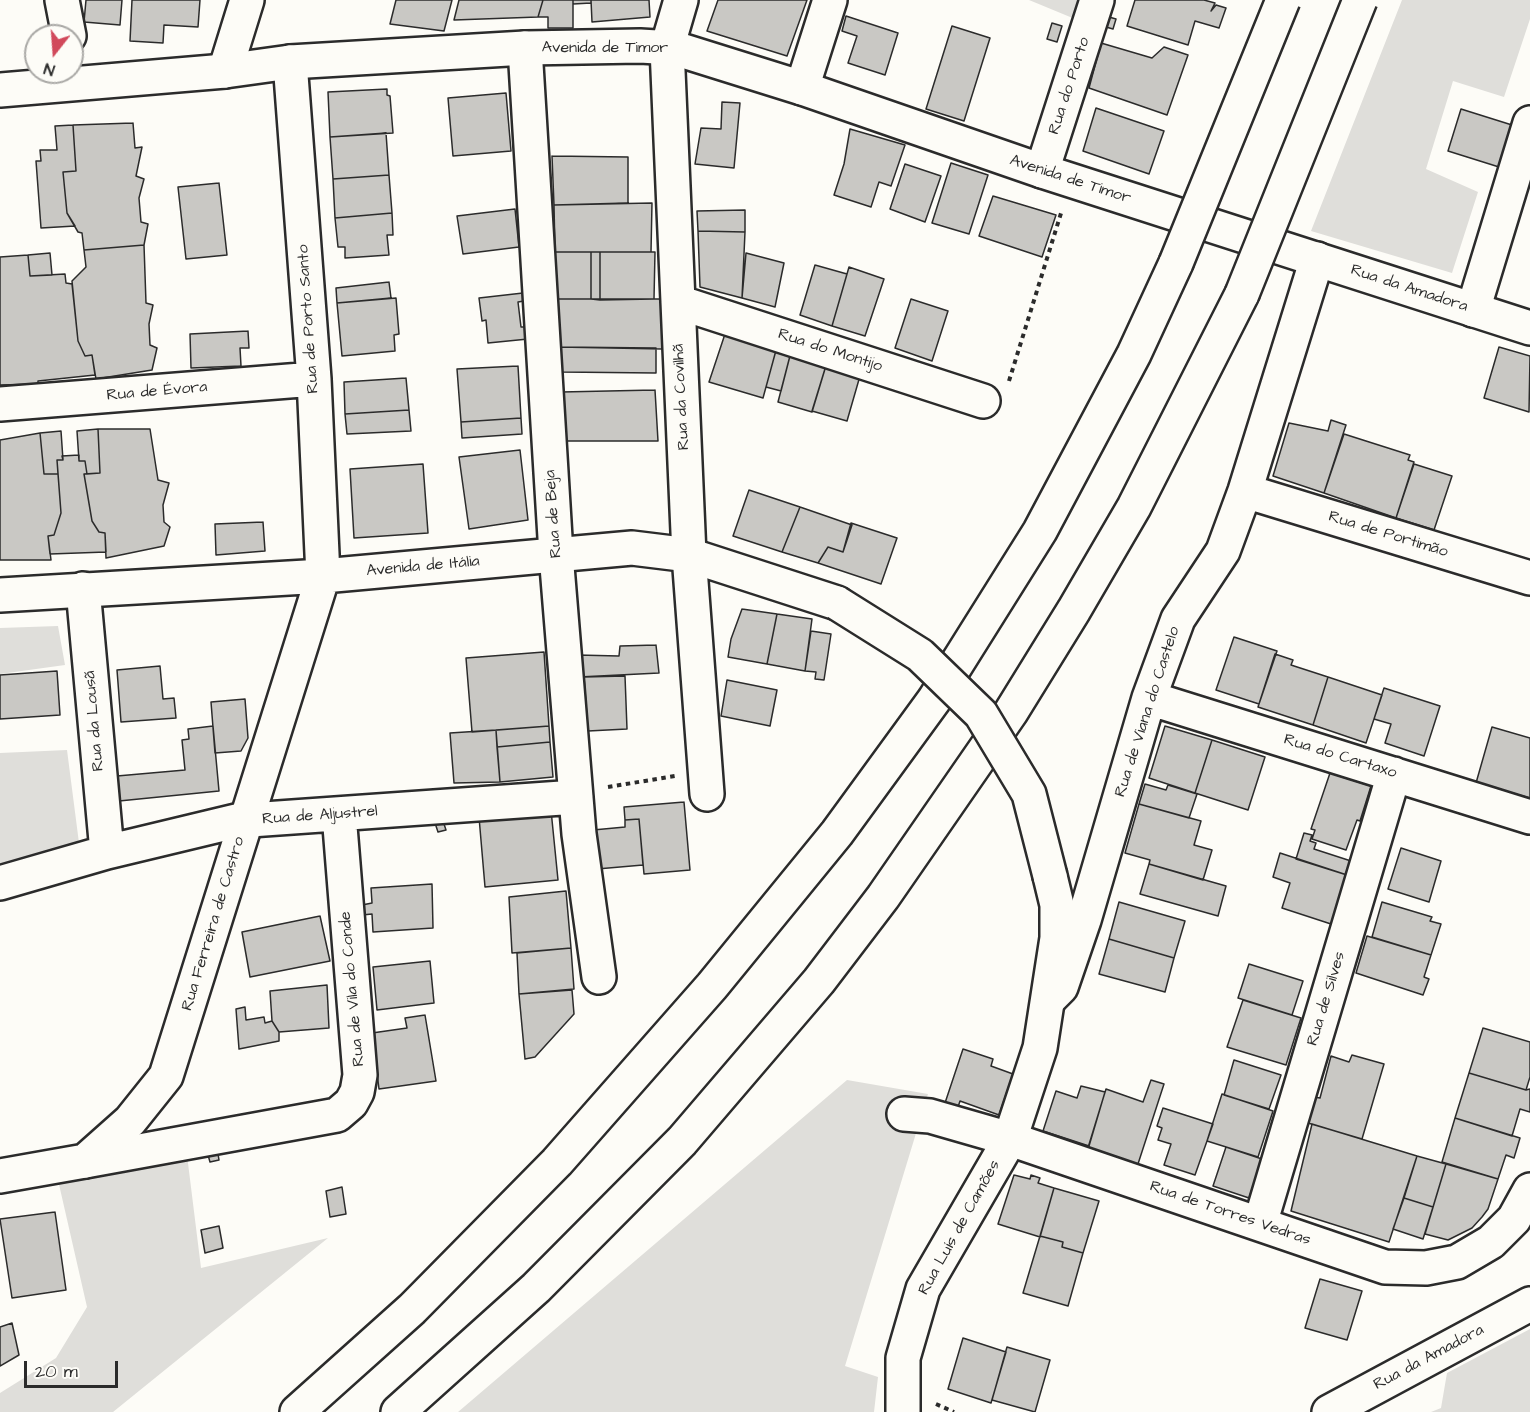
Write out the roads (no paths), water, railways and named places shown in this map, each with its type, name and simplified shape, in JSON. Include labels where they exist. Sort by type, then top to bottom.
[{"type":"main road","points":[[62,0],[67,24]]},
{"type":"main road","points":[[225,71],[247,0]]},
{"type":"main road","name":"Rua da Covilhã","points":[[681,0],[667,48],[689,555],[706,784]]},
{"type":"main road","points":[[802,88],[830,0]]},
{"type":"main road","name":"Rua do Porto","points":[[1057,176],[1097,0]]},
{"type":"main road","points":[[297,1412],[412,1309],[557,1162],[712,986],[837,833],[934,700],[1035,540],[1089,443],[1176,263],[1283,0]]},
{"type":"main road","points":[[398,1412],[536,1288],[682,1141],[812,990],[884,897],[1011,712],[1074,610],[1173,433],[1242,294],[1359,0]]},
{"type":"main road","name":"Avenida de Timor","points":[[0,90],[225,71],[290,62],[525,48],[640,46],[667,48],[691,53],[802,88],[1057,176],[1303,255]]},
{"type":"main road","name":"Rua de Beja","points":[[525,48],[556,554],[576,797],[599,977]]},
{"type":"main road","name":"Rua de Porto Santo","points":[[290,62],[314,379],[323,576]]},
{"type":"main road","points":[[1473,310],[1530,123]]},
{"type":"main road","name":"Rua da Amadora","points":[[1303,255],[1530,328]]},
{"type":"main road","name":"Rua de Viana do Castelo","points":[[1049,999],[1061,987],[1084,920],[1149,698],[1178,619],[1223,551],[1245,491],[1303,255]]},
{"type":"main road","name":"Rua do Montijo","points":[[678,302],[983,401]]},
{"type":"main road","name":"Rua de Évora","points":[[0,404],[314,379]]},
{"type":"main road","name":"Rua de Portimão","points":[[1245,491],[1530,578]]},
{"type":"main road","name":"Avenida de Itália","points":[[0,595],[323,576],[632,548],[689,555],[837,603],[920,655],[981,714],[1029,794],[1050,876]]},
{"type":"main road","name":"Rua Ferreira de Castro","points":[[86,1161],[130,1121],[166,1076],[323,576]]},
{"type":"main road","name":"Rua da Lousã","points":[[83,589],[107,852]]},
{"type":"main road","name":"Rua do Cartaxo","points":[[1149,698],[1530,817]]},
{"type":"main road","name":"Rua de Silves","points":[[1260,1224],[1394,774]]},
{"type":"main road","name":"Rua de Aljustrel","points":[[0,883],[107,852],[247,820],[576,797]]},
{"type":"main road","name":"Rua de Vila do Conde","points":[[86,1161],[337,1115],[351,1103],[357,1092],[360,1075],[339,814]]},
{"type":"main road","name":"Rua Luís de Camões","points":[[903,1412],[903,1358],[923,1289],[1010,1139],[1040,1048],[1057,938],[1057,904],[1050,876]]},
{"type":"main road","name":"Rua de Torres Vedras","points":[[904,1114],[930,1116],[1010,1139],[1385,1267],[1426,1268],[1457,1262],[1491,1242],[1514,1219],[1530,1190]]},
{"type":"main road","points":[[0,1176],[86,1161]]},
{"type":"main road","name":"Rua da Amadora","points":[[1329,1412],[1530,1304]]}]
